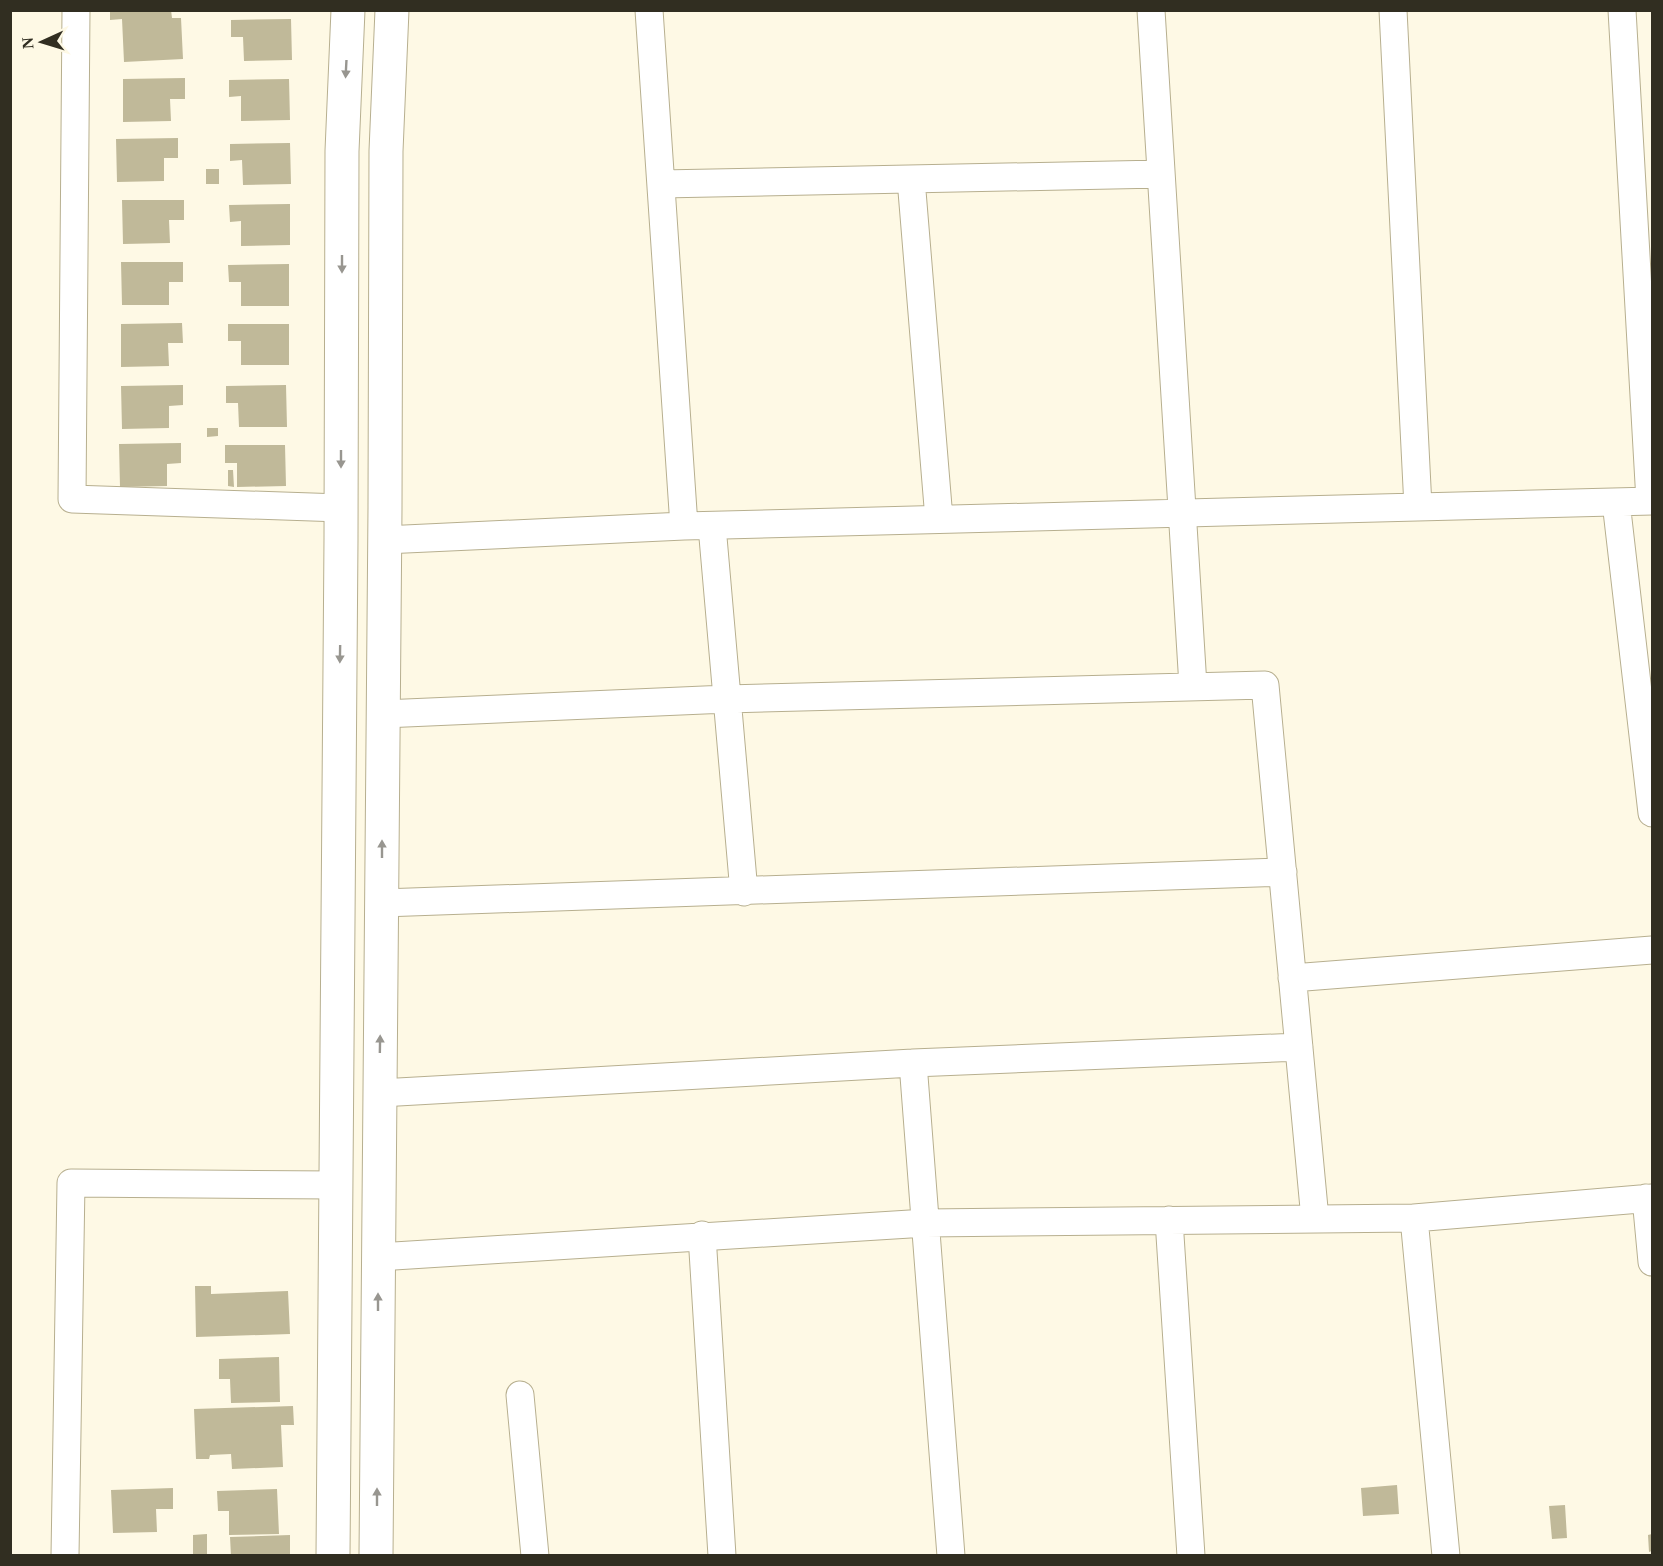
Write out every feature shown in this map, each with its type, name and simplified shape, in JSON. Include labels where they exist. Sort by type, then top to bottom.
[{"type":"street","points":[[76,10],[72,499],[341,508]]},
{"type":"street","points":[[333,1556],[342,151],[348,10]]},
{"type":"street","points":[[376,1556],[386,151],[392,10]]},
{"type":"street","points":[[649,10],[684,526]]},
{"type":"street","points":[[1151,10],[1193,686]]},
{"type":"street","points":[[1393,10],[1418,507]]},
{"type":"street","points":[[384,540],[684,526],[1651,501],[1644,249],[1622,10]]},
{"type":"street","points":[[661,184],[1161,174]]},
{"type":"street","points":[[911,179],[939,519]]},
{"type":"street","points":[[1616,502],[1648,742],[1653,813]]},
{"type":"street","points":[[712,526],[744,891]]},
{"type":"street","points":[[383,714],[727,699],[1265,685],[1315,1219]]},
{"type":"street","points":[[382,903],[1283,872]]},
{"type":"street","points":[[1292,978],[1653,950]]},
{"type":"street","points":[[380,1093],[913,1064],[1299,1047]]},
{"type":"street","points":[[913,1064],[951,1556]]},
{"type":"street","points":[[65,1556],[71,1183],[336,1185]]},
{"type":"street","points":[[378,1257],[926,1223],[1414,1218],[1649,1198],[1653,1262]]},
{"type":"street","points":[[1414,1218],[1446,1556]]},
{"type":"street","points":[[1168,1220],[1191,1556]]},
{"type":"street","points":[[702,1236],[722,1556]]},
{"type":"street","points":[[520,1395],[535,1556]]},
{"type":"building","points":[[110,10],[171,10],[172,18],[181,18],[183,59],[124,62],[122,19],[110,20]]},
{"type":"building","points":[[291,19],[292,60],[244,61],[243,37],[231,37],[231,20]]},
{"type":"building","points":[[185,78],[185,99],[170,99],[171,121],[123,122],[123,79]]},
{"type":"building","points":[[289,79],[290,120],[241,121],[241,96],[229,97],[229,80]]},
{"type":"building","points":[[178,138],[178,158],[164,158],[164,181],[117,182],[116,139]]},
{"type":"building","points":[[290,143],[291,184],[243,185],[242,160],[230,161],[230,144]]},
{"type":"building","points":[[206,169],[219,169],[219,184],[206,184]]},
{"type":"building","points":[[122,200],[184,200],[184,220],[169,220],[170,243],[123,244]]},
{"type":"building","points":[[290,204],[290,245],[241,246],[241,221],[230,222],[229,205]]},
{"type":"building","points":[[121,262],[183,262],[183,282],[169,282],[169,305],[122,305]]},
{"type":"building","points":[[289,264],[289,306],[241,306],[241,282],[229,282],[228,265]]},
{"type":"building","points":[[182,323],[183,343],[168,343],[169,366],[121,367],[121,324]]},
{"type":"building","points":[[228,324],[289,324],[289,365],[241,365],[241,341],[228,341]]},
{"type":"building","points":[[183,385],[183,405],[169,406],[169,428],[122,429],[121,386]]},
{"type":"building","points":[[286,385],[287,427],[239,427],[238,403],[226,403],[226,386]]},
{"type":"building","points":[[207,428],[218,428],[218,436],[207,437]]},
{"type":"building","points":[[181,443],[181,463],[167,464],[167,486],[120,487],[119,444]]},
{"type":"building","points":[[225,445],[285,445],[286,486],[237,487],[237,463],[225,463]]},
{"type":"building","points":[[228,470],[233,470],[234,487],[228,486]]},
{"type":"building","points":[[195,1286],[211,1286],[211,1294],[288,1291],[290,1334],[196,1337]]},
{"type":"building","points":[[279,1357],[280,1402],[231,1403],[230,1379],[219,1379],[219,1359]]},
{"type":"building","points":[[293,1406],[294,1425],[281,1425],[283,1467],[232,1469],[231,1454],[210,1455],[209,1459],[196,1459],[194,1409]]},
{"type":"building","points":[[1397,1485],[1399,1514],[1363,1516],[1361,1488]]},
{"type":"building","points":[[173,1488],[173,1509],[156,1509],[157,1532],[113,1533],[111,1490]]},
{"type":"building","points":[[277,1489],[279,1534],[229,1535],[229,1511],[218,1511],[217,1491]]},
{"type":"building","points":[[1565,1505],[1567,1538],[1552,1539],[1549,1506]]},
{"type":"building","points":[[207,1534],[207,1556],[193,1556],[193,1535]]},
{"type":"building","points":[[1652,1534],[1652,1551],[1649,1552],[1648,1535]]},
{"type":"building","points":[[290,1535],[290,1556],[231,1556],[230,1537]]}]
